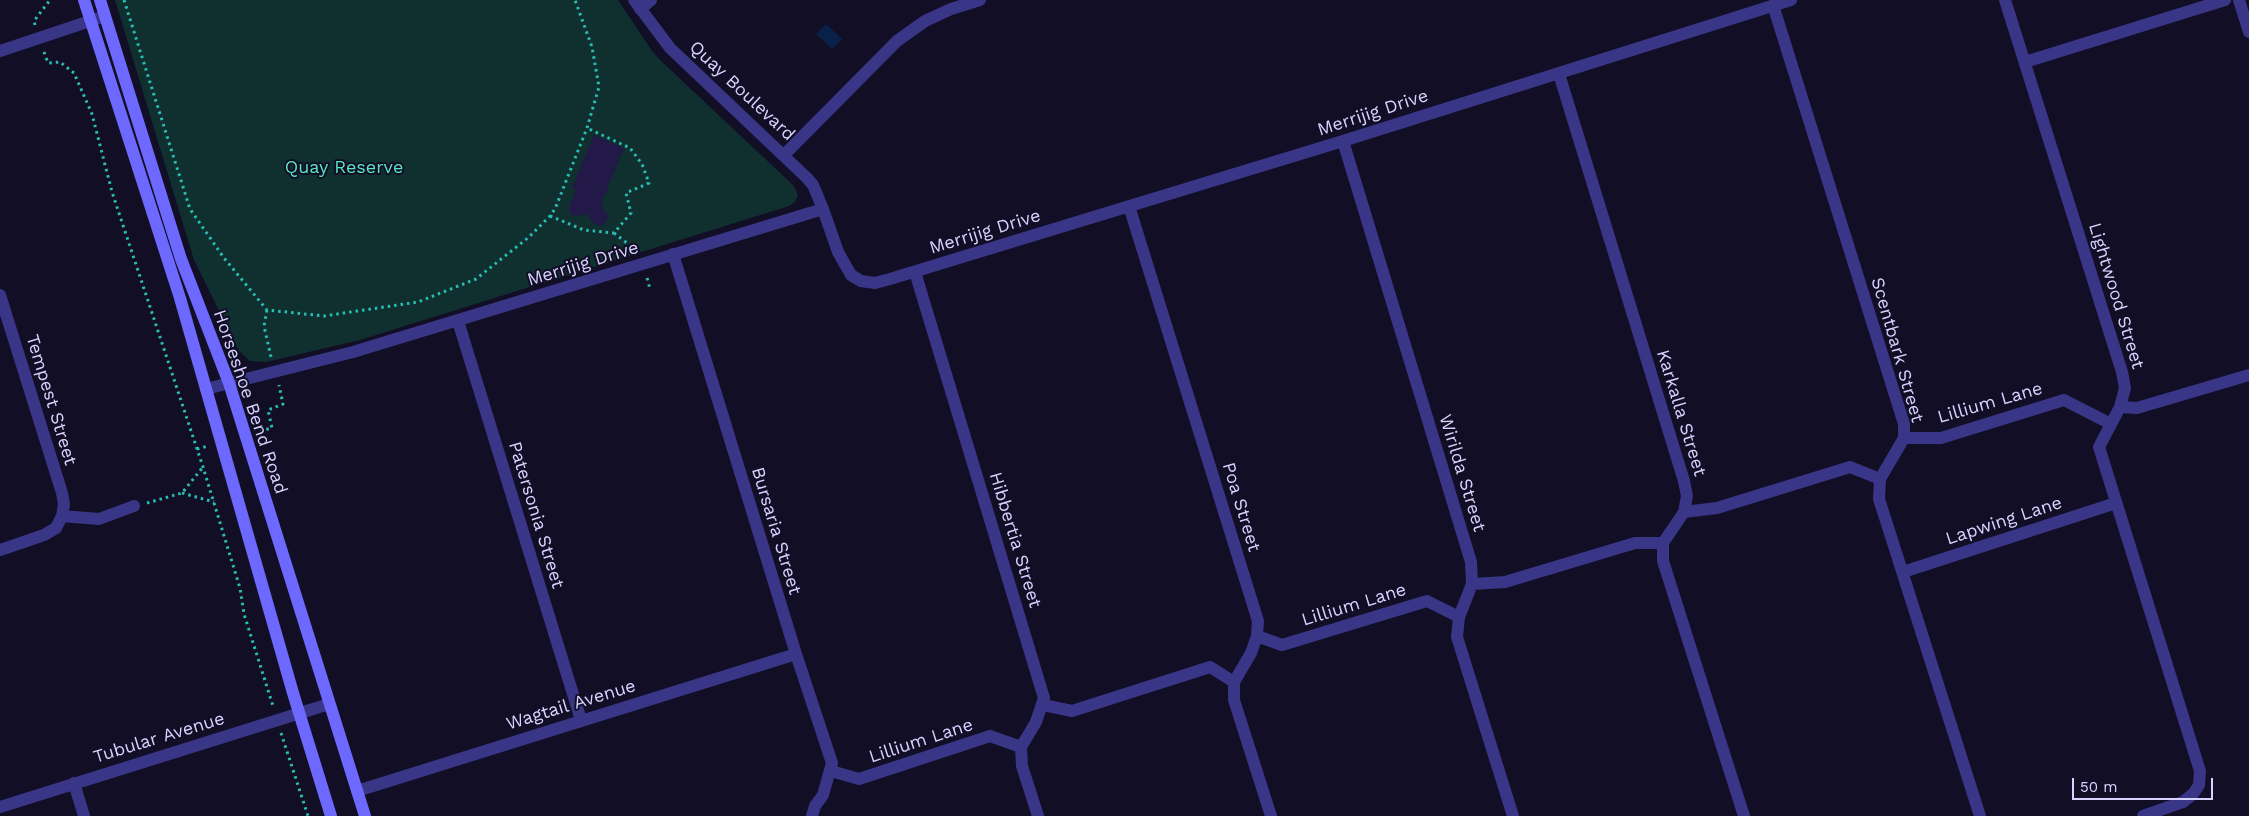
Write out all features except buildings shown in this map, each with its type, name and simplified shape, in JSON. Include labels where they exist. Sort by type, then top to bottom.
[{"type":"street","name":"Horseshoe Bend Road","points":[[84,0],[177,288],[299,713],[332,816]]},
{"type":"street","name":"Horseshoe Bend Road","points":[[100,0],[182,259],[230,383],[365,816]]},
{"type":"street","points":[[637,5],[652,0]]},
{"type":"street","points":[[784,155],[897,41],[925,21],[951,9],[980,0]]},
{"type":"street","name":"Merrijig Drive","points":[[206,389],[320,362],[823,208],[841,259],[851,275],[861,281],[875,283],[1343,142],[1791,0]]},
{"type":"street","name":"Lightwood Street","points":[[2005,0],[2122,372],[2126,388],[2120,407],[2100,447],[2200,771],[2198,785],[2193,794],[2183,802],[2143,816]]},
{"type":"street","points":[[2025,62],[2224,0]]},
{"type":"street","points":[[2238,0],[2249,32]]},
{"type":"street","name":"Quay Boulevard","points":[[637,5],[670,48],[784,155],[812,185],[823,208]]},
{"type":"street","name":"Scentbark Street","points":[[1774,5],[1904,424],[1904,438],[1880,479]]},
{"type":"street","points":[[0,51],[105,16]]},
{"type":"street","name":"Karkalla Street","points":[[1559,74],[1684,481],[1687,496],[1684,512]]},
{"type":"street","name":"Wirilda Street","points":[[1343,142],[1471,562],[1472,584],[1459,617],[1457,637],[1513,816]]},
{"type":"street","name":"Poa Street","points":[[1129,206],[1258,621],[1257,636],[1251,653],[1234,682]]},
{"type":"street","name":"Bursaria Street","points":[[673,254],[796,654],[832,763],[831,771]]},
{"type":"street","name":"Hibbertia Street","points":[[915,272],[1044,698],[1043,705]]},
{"type":"street","name":"Tempest Street","points":[[0,297],[62,493],[64,504],[62,516]]},
{"type":"street","name":"Patersonia Street","points":[[458,321],[581,720]]},
{"type":"street","points":[[2120,407],[2138,408],[2249,374]]},
{"type":"street","name":"Lillium Lane","points":[[1904,438],[1940,438],[2064,400],[2111,424]]},
{"type":"street","points":[[1744,816],[1666,568],[1663,544],[1684,512],[1717,508],[1850,467],[1880,479],[1880,499],[1980,816]]},
{"type":"street","name":"Lapwing Lane","points":[[1903,572],[2116,503]]},
{"type":"street","points":[[0,550],[44,535],[56,528],[62,516],[99,519],[134,506]]},
{"type":"street","points":[[1472,584],[1505,582],[1635,543],[1663,544]]},
{"type":"street","name":"Lillium Lane","points":[[1257,636],[1282,645],[1427,601],[1459,617]]},
{"type":"street","name":"Wagtail Avenue","points":[[357,790],[796,654]]},
{"type":"street","points":[[1038,816],[1022,766],[1021,747],[1043,705],[1072,711],[1210,667],[1234,682],[1234,700],[1271,816]]},
{"type":"street","name":"Tubular Avenue","points":[[0,806],[330,704]]},
{"type":"street","name":"Lillium Lane","points":[[831,771],[859,780],[990,736],[1021,747]]},
{"type":"street","points":[[812,816],[831,771]]},
{"type":"street","points":[[74,783],[84,816]]},
{"type":"path","points":[[50,0],[34,21],[39,38],[48,63],[60,62],[74,73],[92,114],[112,192],[214,502],[240,588],[244,614],[308,816]]},
{"type":"path","points":[[124,0],[190,209],[224,258],[267,310],[324,316],[418,302],[476,279],[529,237],[550,216],[555,209],[587,128],[598,87],[592,47],[574,0]]},
{"type":"path","points":[[550,216],[584,230],[614,234],[631,213],[626,193],[649,182],[642,164],[630,148],[587,128]]},
{"type":"path","points":[[182,493],[203,467]]},
{"type":"path","points":[[134,506],[182,493],[214,502]]},
{"type":"green space","name":"Quay Reserve","points":[[115,0],[618,0],[652,51],[661,61],[793,185],[798,195],[795,202],[789,206],[360,340],[266,362],[250,361],[239,351],[194,260]]},
{"type":"water","points":[[826,24],[842,39],[832,49],[816,34]]}]
